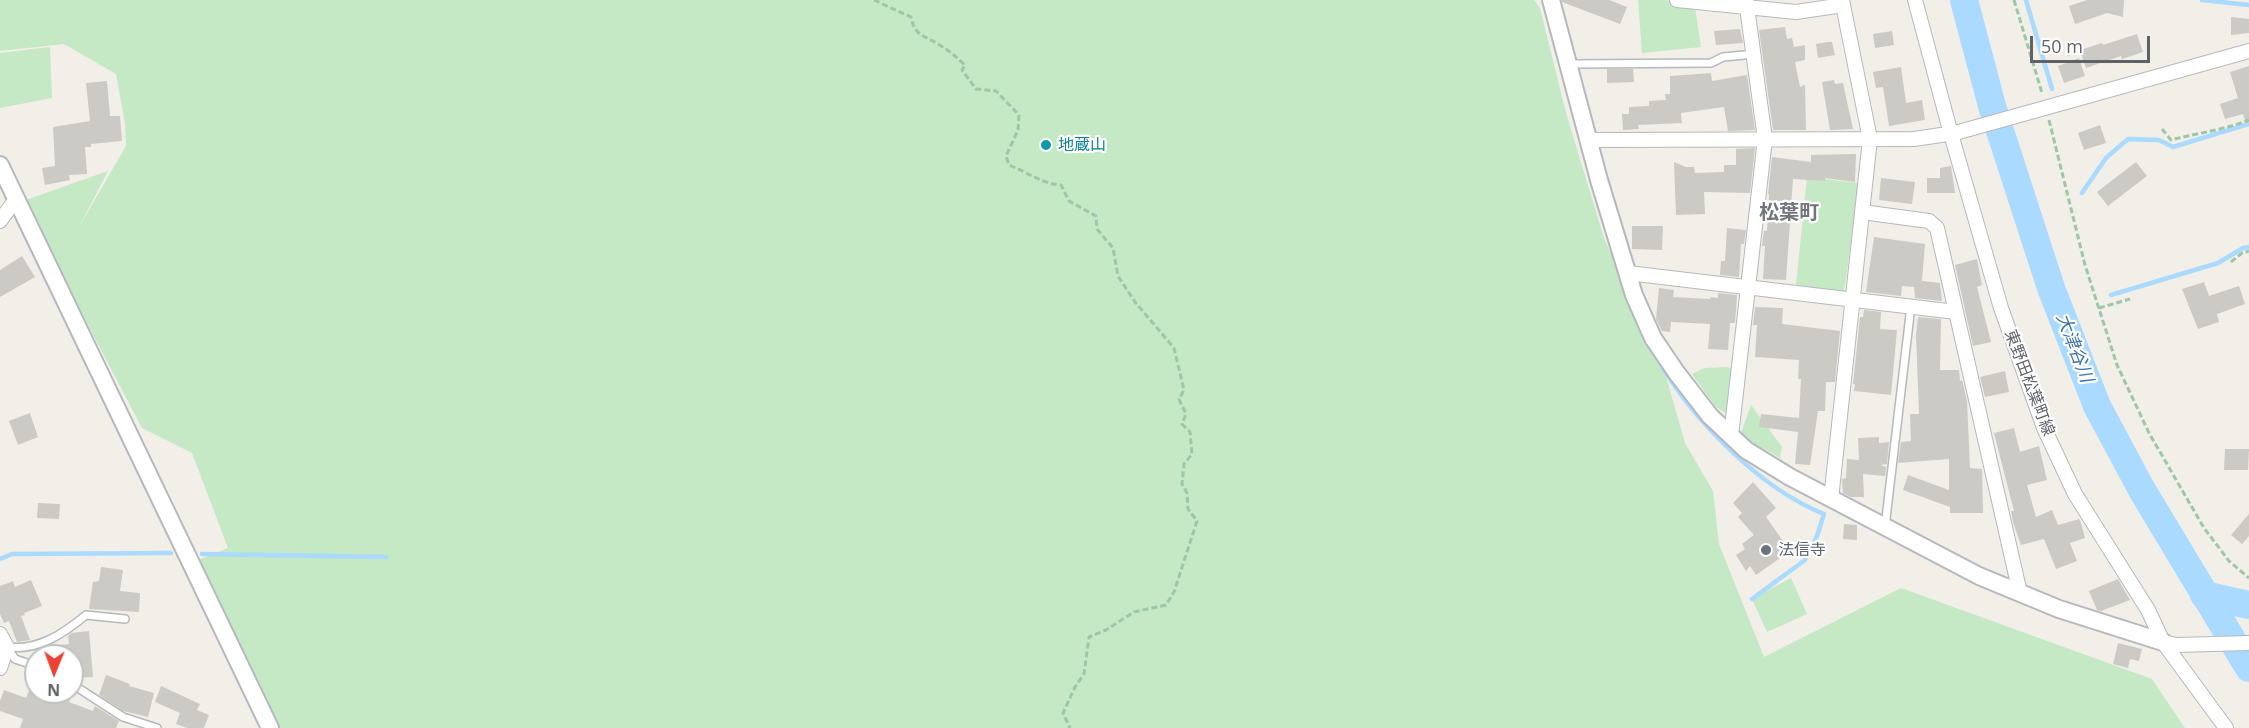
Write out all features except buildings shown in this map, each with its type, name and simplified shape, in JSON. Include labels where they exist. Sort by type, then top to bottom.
[{"type":"street","points":[[1551,0],[1599,180],[1634,295],[1653,338],[1676,372],[1710,416],[1746,450],[1832,499],[1979,576],[2059,609],[2169,644],[2249,643]]},
{"type":"street","points":[[1677,0],[1747,4],[1796,12],[1842,3],[1870,139],[1832,499]]},
{"type":"street","name":"東野田松葉町線","points":[[1916,0],[2001,308],[2044,428],[2075,494],[2169,644],[2226,728]]},
{"type":"street","points":[[1731,436],[1765,139],[1747,4]]},
{"type":"street","points":[[1590,140],[1914,139],[1953,133],[2249,51]]},
{"type":"street","points":[[0,165],[270,728]]},
{"type":"street","points":[[0,221],[16,199]]},
{"type":"street","points":[[1862,212],[1929,221],[1937,228],[2020,593]]},
{"type":"street","points":[[1628,273],[1956,312]]},
{"type":"street","points":[[0,634],[7,648],[0,668]]},
{"type":"lane","points":[[1569,64],[1711,63],[1723,57],[1755,54]]},
{"type":"lane","points":[[1886,527],[1911,306]]},
{"type":"lane","points":[[7,648],[51,640],[66,632],[86,615],[124,619]]},
{"type":"lane","points":[[7,648],[15,659],[24,662]]},
{"type":"lane","points":[[84,692],[123,717],[158,728]]},
{"type":"path","points":[[874,0],[911,17],[913,28],[923,37],[940,44],[964,65],[962,70],[976,89],[996,92],[1019,115],[1018,130],[1006,156],[1009,165],[1031,173],[1047,184],[1061,185],[1069,201],[1096,216],[1097,229],[1113,248],[1118,276],[1135,302],[1174,348],[1184,390],[1179,399],[1186,414],[1182,424],[1190,432],[1192,454],[1184,464],[1182,484],[1187,493],[1188,509],[1197,521],[1174,592],[1166,605],[1134,612],[1106,630],[1089,637],[1084,674],[1063,713],[1070,728]]},
{"type":"path","points":[[2014,0],[2085,265],[2117,365],[2149,433],[2204,528],[2229,561],[2249,578]]},
{"type":"path","points":[[2162,129],[2171,140],[2206,131],[2226,129],[2249,120]]},
{"type":"path","points":[[2231,262],[2242,253],[2249,251]]},
{"type":"path","points":[[2099,308],[2130,299]]},
{"type":"green space","points":[[0,0],[1534,0],[1540,8],[1566,113],[1604,238],[1665,373],[1685,443],[1713,491],[1719,544],[1764,657],[1901,588],[2152,679],[2185,728],[276,728],[196,561],[228,548],[192,453],[142,428],[23,201],[108,171],[79,227],[126,146],[125,123],[116,74],[64,44],[0,51]]},
{"type":"green space","points":[[1638,0],[1665,0],[1695,7],[1701,47],[1642,53]]},
{"type":"green space","points":[[50,47],[52,98],[0,108],[0,53]]},
{"type":"green space","points":[[1807,177],[1859,183],[1844,292],[1796,285]]},
{"type":"green space","points":[[1704,368],[1735,368],[1729,416],[1715,406],[1692,374]]},
{"type":"green space","points":[[1751,405],[1782,447],[1780,458],[1755,446],[1741,433]]},
{"type":"green space","points":[[1791,578],[1807,614],[1767,632],[1752,599]]},
{"type":"waterway","name":"大津谷川","points":[[1964,0],[1992,106],[2051,288],[2097,406],[2142,490],[2249,668]]},
{"type":"waterway","points":[[2026,0],[2052,89]]},
{"type":"waterway","points":[[2202,0],[2249,5]]},
{"type":"waterway","points":[[2082,193],[2106,158],[2128,139],[2159,140],[2173,147],[2249,124]]},
{"type":"waterway","points":[[2111,295],[2218,263],[2243,248],[2249,247]]},
{"type":"waterway","points":[[1657,358],[1688,404],[1729,449],[1775,487],[1824,514],[1817,536],[1805,560],[1752,599]]},
{"type":"waterway","points":[[0,559],[12,554],[171,553]]},
{"type":"waterway","points":[[202,554],[386,557]]},
{"type":"waterway","points":[[2204,595],[2249,605]]},
{"type":"place","name":"地蔵山","points":[[1046,145]]},
{"type":"place","name":"法信寺","points":[[1766,550]]},
{"type":"district","name":"松葉町","points":[[1789,213]]}]
